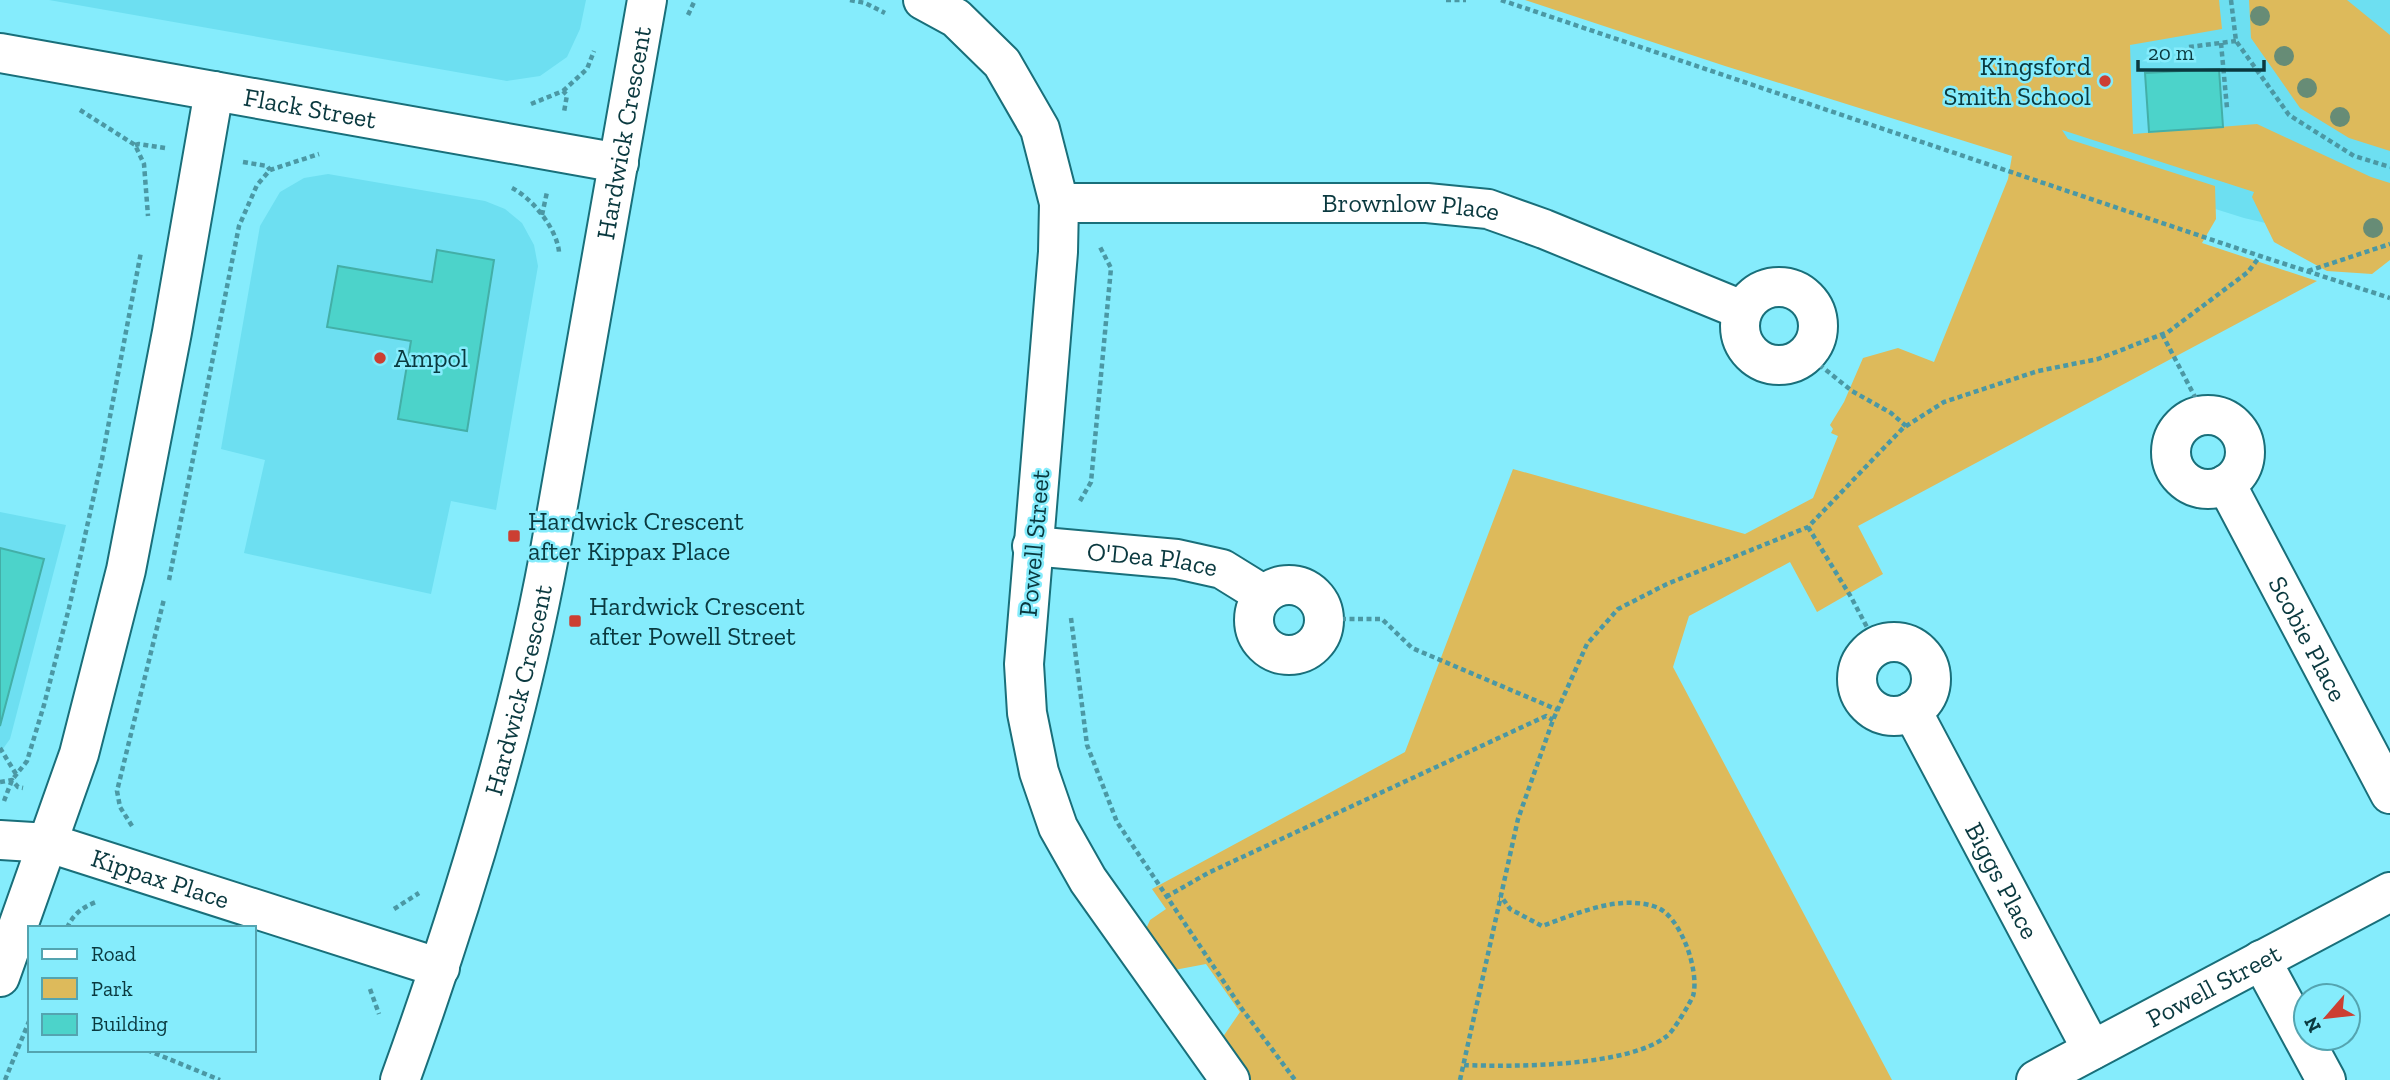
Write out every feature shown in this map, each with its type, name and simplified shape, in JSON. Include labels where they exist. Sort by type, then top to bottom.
[{"type":"street","name":"Hardwick Crescent","points":[[400,1080],[440,968],[499,772],[546,575],[647,0]]},
{"type":"street","name":"Powell Street","points":[[923,0],[956,18],[1002,63],[1040,129],[1059,203],[1050,548],[1024,664],[1027,713],[1039,772],[1058,827],[1088,880],[1230,1080]]},
{"type":"street","name":"Flack Street","points":[[0,53],[619,163]]},
{"type":"street","points":[[0,977],[79,754],[126,570],[215,91]]},
{"type":"street","name":"Brownlow Place","points":[[1059,203],[1427,203],[1489,209],[1742,310]]},
{"type":"street","points":[[1774,286],[1795,289],[1811,302],[1818,321],[1815,342],[1802,358],[1783,366],[1763,363],[1747,349],[1739,330],[1742,310],[1755,294],[1774,286]]},
{"type":"street","points":[[2204,414],[2220,416],[2232,424],[2246,449],[2244,463],[2237,475],[2226,484],[2213,489],[2186,483],[2171,460],[2171,444],[2177,430],[2189,419],[2204,414]]},
{"type":"street","name":"Scobie Place","points":[[2226,484],[2390,794]]},
{"type":"street","name":"O'Dea Place","points":[[1050,548],[1177,559],[1222,569],[1264,595]]},
{"type":"street","points":[[1282,585],[1302,588],[1317,600],[1324,619],[1319,639],[1305,652],[1285,656],[1266,648],[1255,632],[1254,612],[1264,595],[1282,585]]},
{"type":"street","points":[[1891,641],[1905,643],[1918,650],[1927,661],[1931,675],[1930,689],[1923,702],[1912,711],[1899,715],[1884,714],[1871,708],[1862,697],[1858,668],[1865,655],[1877,646],[1891,641]]},
{"type":"street","name":"Biggs Place","points":[[1912,711],[2092,1050]]},
{"type":"street","name":"Kippax Place","points":[[0,840],[49,843],[440,968]]},
{"type":"street","name":"Powell Street","points":[[2036,1080],[2390,892]]},
{"type":"street","points":[[2261,960],[2326,1080]]},
{"type":"path","points":[[1446,0],[1466,0]]},
{"type":"path","points":[[1502,0],[2390,298]]},
{"type":"path","points":[[2231,0],[2236,41],[2289,115],[2354,156],[2390,167]]},
{"type":"path","points":[[2189,47],[2236,41]]},
{"type":"path","points":[[2221,43],[2227,108]]},
{"type":"path","points":[[563,91],[587,69],[595,48]]},
{"type":"path","points":[[70,104],[137,144],[144,164],[148,213],[146,227]]},
{"type":"path","points":[[169,581],[239,226],[257,185],[270,170],[323,152]]},
{"type":"path","points":[[506,185],[524,194],[542,215],[558,244],[560,258]]},
{"type":"path","points":[[0,811],[12,780],[27,761],[69,608],[102,459],[143,240]]},
{"type":"path","points":[[1095,241],[1105,252],[1111,268],[1091,482],[1050,548],[1064,586],[1071,617],[1087,745],[1117,822],[1242,1009],[1295,1080]]},
{"type":"path","points":[[2307,271],[2390,244]]},
{"type":"path","points":[[1460,1080],[1518,819],[1553,720],[1587,644],[1618,609],[1667,584],[1808,527],[1906,426],[1944,402],[2038,372],[2098,359],[2168,332],[2248,272],[2260,256]]},
{"type":"path","points":[[2161,334],[2204,414]]},
{"type":"path","points":[[1806,354],[1852,391],[1891,413],[1906,426]]},
{"type":"path","points":[[1808,527],[1852,597],[1877,646]]},
{"type":"path","points":[[67,926],[84,907],[105,898],[127,894],[144,838],[130,824],[120,807],[117,792],[166,594]]},
{"type":"path","points":[[1324,619],[1382,619],[1412,648],[1558,710]]},
{"type":"path","points":[[1166,897],[1208,873],[1546,716],[1553,720]]},
{"type":"path","points":[[0,748],[16,774]]},
{"type":"path","points":[[0,782],[12,780]]},
{"type":"path","points":[[384,912],[398,908],[419,894],[424,885]]},
{"type":"path","points":[[1464,1065],[1525,1067],[1634,1053],[1669,1035],[1693,996],[1695,975],[1689,952],[1676,926],[1658,908],[1635,904],[1594,908],[1542,926],[1510,909],[1503,899],[1499,899]]},
{"type":"path","points":[[363,981],[379,1012],[379,1024]]},
{"type":"path","points":[[5,1080],[28,1024]]},
{"type":"path","points":[[151,1052],[220,1080]]},
{"type":"shaded area","points":[[49,0],[586,0],[580,29],[567,57],[540,76],[507,81]]},
{"type":"shaded area","name":"Kingsford Smith School","points":[[1576,0],[2390,0],[2390,257],[2370,247],[2244,218],[2063,161]]},
{"type":"shaded area","name":"Ampol","points":[[328,174],[485,201],[505,209],[522,223],[534,245],[538,266],[496,510],[451,501],[431,594],[244,553],[265,460],[221,449],[260,226],[280,192],[304,178]]},
{"type":"shaded area","points":[[0,512],[66,525],[10,739],[0,753]]},
{"type":"green space","points":[[1525,0],[2219,0],[2222,29],[2130,45],[2133,134],[2257,124],[2371,177],[2390,183],[2390,260],[2372,274],[2327,271],[2274,242],[2252,197],[2254,192],[2062,130],[2068,139],[2215,186],[2216,219],[2202,243],[2317,281],[1858,526],[1883,574],[1817,612],[1790,562],[1689,616],[1673,667],[1892,1080],[1245,1080],[1218,1044],[1240,1012],[1206,964],[1169,971],[1143,936],[1150,920],[1166,909],[1152,889],[1405,752],[1513,469],[1745,534],[1813,498],[1838,436],[1831,433],[1833,429],[1830,425],[1844,402],[1863,358],[1898,348],[1934,362],[2008,179],[2012,156]]},
{"type":"green space","points":[[2249,0],[2347,0],[2390,35],[2390,151],[2349,138],[2300,108],[2251,38]]},
{"type":"building","points":[[2219,69],[2223,127],[2149,132],[2145,73]]},
{"type":"building","points":[[437,250],[494,260],[467,431],[398,419],[411,341],[327,327],[338,266],[432,282]]},
{"type":"building","points":[[0,548],[44,559],[0,726]]},
{"type":"place","name":"Kingsford Smith School","points":[[2105,81]]},
{"type":"place","name":"Ampol","points":[[380,358]]},
{"type":"place","name":"Hardwick Crescent after Kippax Place","points":[[514,536]]},
{"type":"place","name":"Hardwick Crescent after Powell Street","points":[[575,621]]}]
